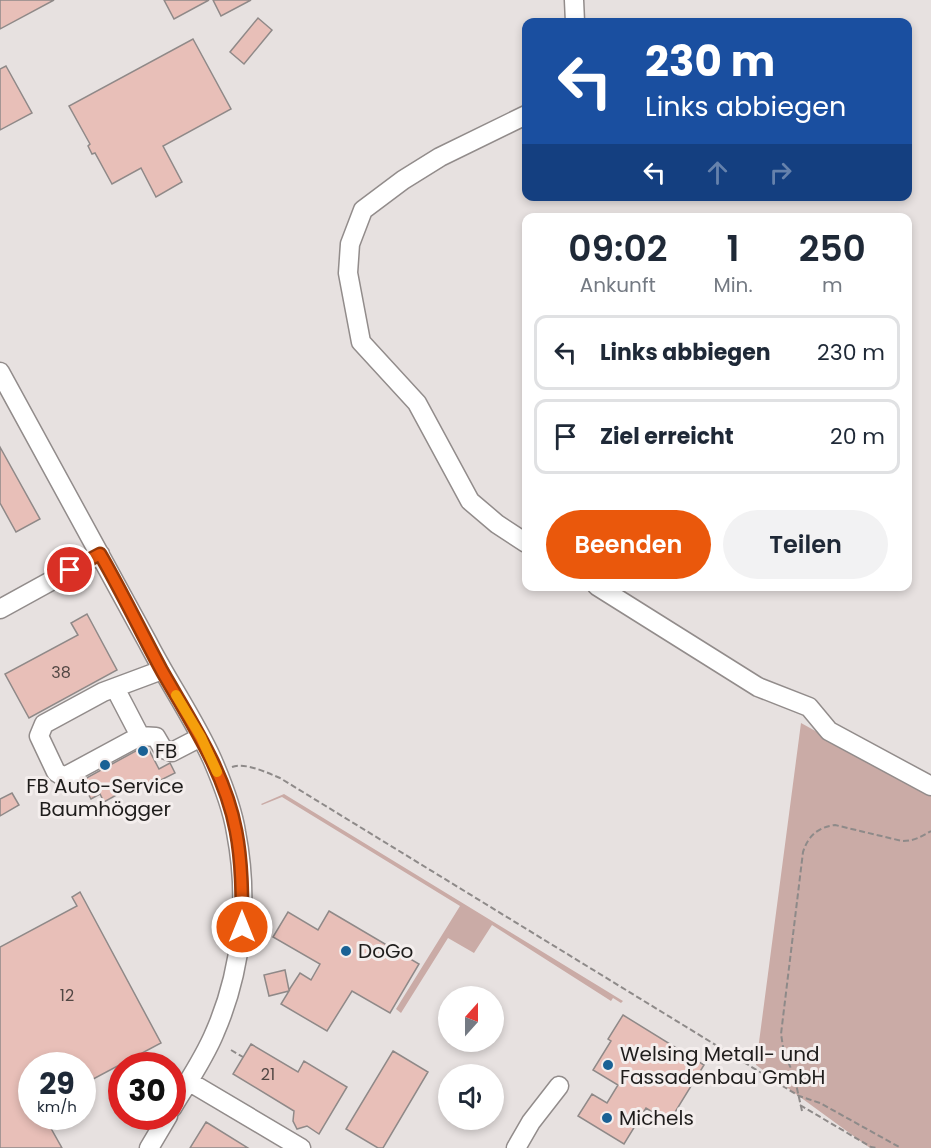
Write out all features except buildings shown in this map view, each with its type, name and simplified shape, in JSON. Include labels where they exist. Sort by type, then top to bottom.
[{"type":"street","points":[[574,0],[575,18]]},
{"type":"street","points":[[522,117],[440,157],[403,180],[363,210],[350,244],[348,273],[361,342],[417,403],[470,501],[497,524],[522,540]]},
{"type":"street","points":[[0,372],[162,670],[201,737],[218,773],[231,811],[236,831],[242,887],[242,927],[235,972],[221,1018],[206,1051],[186,1084]]},
{"type":"street","points":[[0,609],[100,554]]},
{"type":"street","points":[[605,591],[758,687],[809,707],[829,730],[931,786]]},
{"type":"street","points":[[162,670],[103,692],[44,724],[39,736],[56,772],[64,777],[140,736],[156,737],[162,748],[172,752],[201,737]]},
{"type":"street","points":[[115,688],[140,736]]},
{"type":"street","points":[[188,1081],[301,1148]]},
{"type":"street","points":[[516,1148],[531,1122],[559,1086]]},
{"type":"street","points":[[149,1148],[160,1130]]},
{"type":"path","points":[[218,773],[237,765],[260,770],[280,778],[799,1096],[820,1103],[901,1148]]},
{"type":"path","points":[[802,1112],[794,1075],[782,1047],[781,1034],[803,852],[806,844],[815,832],[826,826],[835,825],[902,841],[911,841],[931,831]]},
{"type":"path","points":[[231,1050],[243,1057]]},
{"type":"path","points":[[800,1105],[871,1147],[877,1148]]},
{"type":"shaded area","points":[[801,723],[931,795],[931,1148],[870,1148],[756,1065]]},
{"type":"shaded area","points":[[284,794],[623,1001],[621,1003],[613,998],[611,1001],[492,925],[474,953],[448,938],[401,1013],[396,1009],[460,906],[282,797],[261,804]]},
{"type":"slow traffic","points":[[176,695],[201,737],[217,772]]},
{"type":"place","name":"FB","points":[[143,751]]},
{"type":"place","name":"FB Auto-Service Baumhögger","points":[[105,765]]},
{"type":"place","name":"DoGo","points":[[346,951]]},
{"type":"place","name":"Welsing Metall- und Fassadenbau GmbH","points":[[608,1065]]},
{"type":"place","name":"Michels","points":[[607,1118]]},
{"type":"route","points":[[70,570],[100,554],[211,757],[236,831],[242,887],[242,927]]}]
